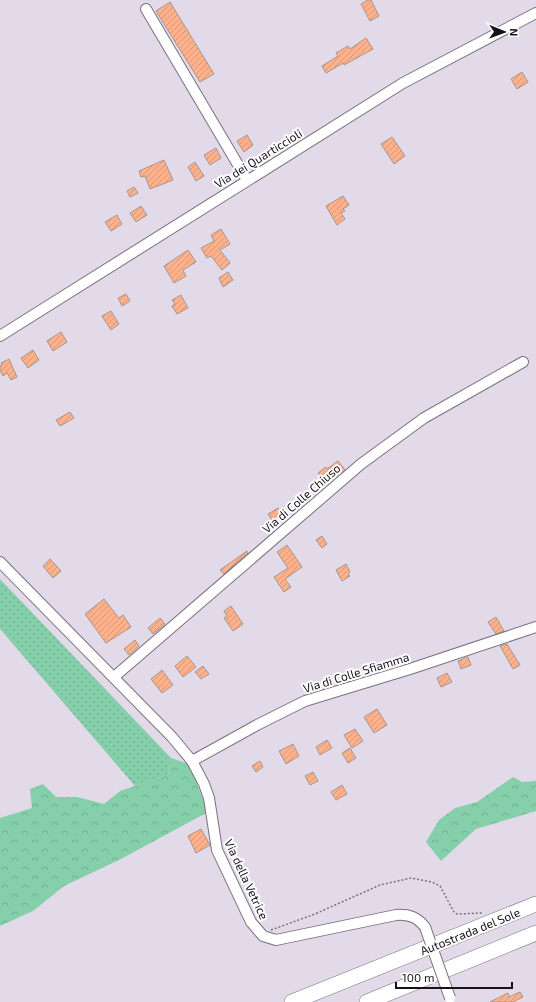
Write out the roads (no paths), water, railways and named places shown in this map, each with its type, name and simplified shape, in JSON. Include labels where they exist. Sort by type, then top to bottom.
[{"type":"highway","name":"Autostrada del Sole","points":[[292,1002],[536,904]]},
{"type":"highway","points":[[368,1002],[536,933]]},
{"type":"street","points":[[146,9],[248,180]]},
{"type":"street","name":"Via dei Quarticcioli","points":[[0,336],[403,83],[536,13]]},
{"type":"street","name":"Via di Colle Chiuso","points":[[114,677],[361,464],[424,418],[522,362]]},
{"type":"street","name":"Via della Vetrice","points":[[0,562],[172,737],[192,761],[209,798],[217,850],[251,922],[264,936],[276,940],[396,915],[413,916],[420,920],[425,927],[450,1000]]},
{"type":"street","name":"Via di Colle Sfiamma","points":[[192,761],[257,725],[306,701],[410,669],[536,627]]}]
